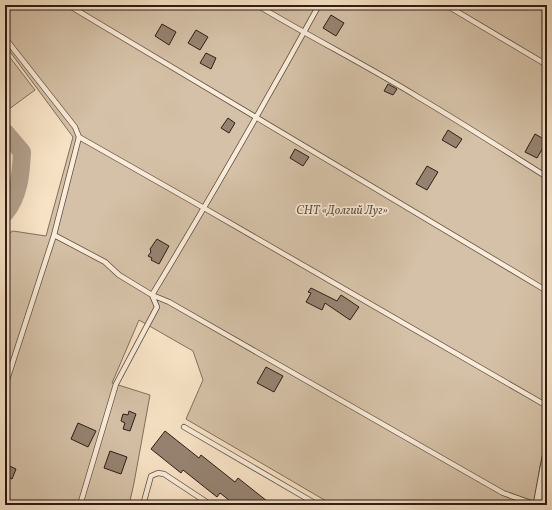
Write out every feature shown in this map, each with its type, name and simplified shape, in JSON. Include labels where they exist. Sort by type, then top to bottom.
[{"type":"street","points":[[537,505],[547,457]]},
{"type":"lane","points":[[68,5],[547,291]]},
{"type":"lane","points":[[258,5],[304,33],[418,96],[547,177]]},
{"type":"lane","points":[[152,295],[256,118],[319,5]]},
{"type":"lane","points":[[446,5],[547,65]]},
{"type":"lane","points":[[5,38],[75,127],[79,137],[54,235],[5,386]]},
{"type":"lane","points":[[79,137],[547,406]]},
{"type":"lane","points":[[54,235],[105,262],[119,275],[152,295],[169,302],[503,493],[537,505]]},
{"type":"lane","points":[[80,505],[116,384],[157,307],[152,295]]},
{"type":"lane","points":[[184,427],[318,505]]},
{"type":"lane","points":[[143,505],[151,476],[158,473],[164,474],[211,505]]},
{"type":"green space","name":"СНТ «Долгий Луг»","points":[[5,5],[547,5],[547,444],[540,466],[534,505],[333,505],[186,419],[203,380],[193,351],[139,320],[112,383],[150,395],[129,505],[5,505],[5,235],[13,231],[46,236],[73,137],[5,45]]},
{"type":"green space","points":[[5,51],[35,90],[5,112]]},
{"type":"building","points":[[331,15],[344,23],[336,36],[323,28]]},
{"type":"building","points":[[162,24],[176,32],[169,45],[155,36]]},
{"type":"building","points":[[196,30],[208,37],[200,50],[188,43]]},
{"type":"building","points":[[206,53],[216,58],[211,69],[200,63]]},
{"type":"building","points":[[388,84],[397,89],[393,95],[384,91]]},
{"type":"building","points":[[228,118],[235,123],[229,133],[221,128]]},
{"type":"building","points":[[448,130],[462,139],[456,148],[442,140]]},
{"type":"building","points":[[535,134],[547,141],[537,158],[525,152]]},
{"type":"building","points":[[295,149],[309,157],[303,166],[290,158]]},
{"type":"building","points":[[427,166],[438,172],[427,190],[416,184]]},
{"type":"building","points":[[157,239],[169,246],[159,264],[151,260],[152,258],[148,256],[151,252],[150,249]]},
{"type":"building","points":[[311,288],[337,301],[341,295],[359,307],[350,320],[325,303],[322,310],[306,302],[311,293],[308,292]]},
{"type":"building","points":[[266,367],[283,376],[274,392],[257,383]]},
{"type":"building","points":[[129,411],[136,414],[130,431],[123,429],[125,423],[121,421],[123,414],[128,415]]},
{"type":"building","points":[[78,423],[96,431],[88,447],[71,439]]},
{"type":"building","points":[[165,431],[199,458],[201,455],[235,482],[238,478],[272,505],[235,505],[220,493],[217,497],[183,470],[181,473],[151,449]]},
{"type":"building","points":[[110,451],[127,457],[121,474],[104,468]]},
{"type":"building","points":[[5,464],[16,469],[12,479],[5,476]]},
{"type":"waterway","points":[[5,132],[22,152],[20,176],[16,192],[5,213]]}]
